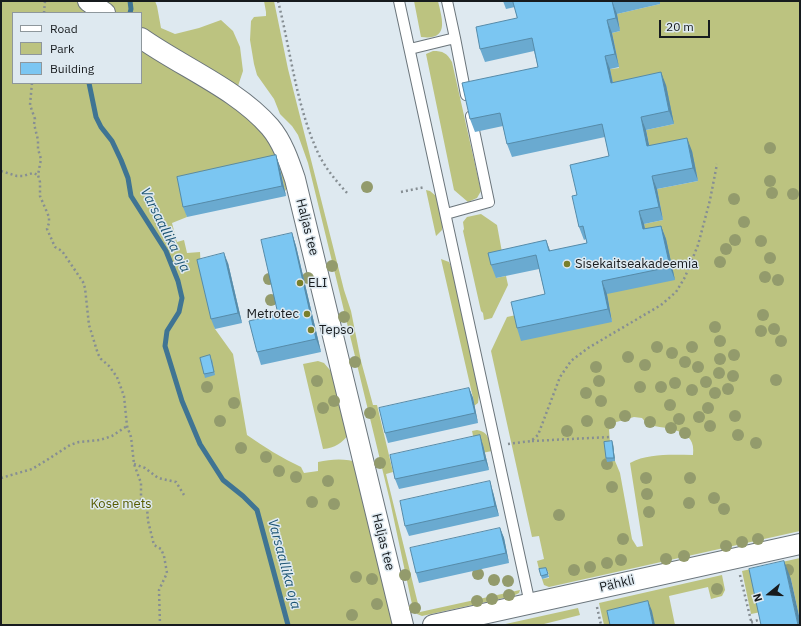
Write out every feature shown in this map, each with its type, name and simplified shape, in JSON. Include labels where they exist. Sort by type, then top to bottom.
[{"type":"street","points":[[88,1],[104,12]]},
{"type":"street","name":"Haljas tee","points":[[142,39],[245,103],[270,127],[286,154],[295,179],[403,625]]},
{"type":"street","name":"Pähkli","points":[[433,625],[800,544]]},
{"type":"lane","points":[[399,1],[530,604]]},
{"type":"lane","points":[[446,1],[489,202],[446,214]]},
{"type":"lane","points":[[410,49],[454,38]]},
{"type":"path","points":[[44,12],[45,1]]},
{"type":"path","points":[[278,1],[291,64],[305,118],[319,156],[336,181],[348,194]]},
{"type":"path","points":[[32,84],[30,105],[35,119],[34,124],[40,158],[38,175],[40,182],[40,196],[49,217],[47,229],[55,247],[62,251],[83,282],[89,325],[98,354],[117,377],[124,396],[127,426],[132,438],[134,464],[141,483],[141,499],[147,507],[154,545],[161,549],[164,556],[167,573],[159,590],[160,625]]},
{"type":"path","points":[[532,441],[538,435],[560,377],[572,361],[588,348],[661,305],[676,292],[686,277],[698,245],[710,200],[717,164]]},
{"type":"path","points":[[1,171],[17,176],[33,173],[38,175]]},
{"type":"path","points":[[1,478],[32,469],[70,445],[79,442],[100,440],[112,436],[127,426]]},
{"type":"path","points":[[496,446],[532,441],[610,437]]},
{"type":"path","points":[[134,464],[145,468],[158,478],[176,482],[184,495]]},
{"type":"path","points":[[739,569],[751,624],[762,619]]},
{"type":"path","points":[[596,601],[601,625]]},
{"type":"green space","name":"Kose mets","points":[[1,1],[155,1],[161,28],[175,34],[199,28],[221,20],[233,31],[240,47],[243,71],[233,101],[251,116],[278,154],[287,188],[285,191],[279,165],[180,187],[187,217],[172,223],[177,242],[184,240],[187,253],[200,252],[201,270],[215,329],[233,354],[247,435],[273,452],[301,467],[304,473],[318,471],[318,462],[323,461],[344,460],[360,463],[393,623],[391,625],[1,625]]},
{"type":"green space","points":[[264,1],[274,1],[288,69],[344,290],[351,311],[361,361],[373,405],[377,405],[393,472],[386,474],[420,612],[520,590],[519,593],[513,596],[422,616],[417,614],[413,609],[390,501],[308,163],[298,135],[292,126],[280,114],[274,99],[257,75],[254,64],[250,40],[251,21],[254,17],[266,16]]},
{"type":"green space","points":[[414,1],[438,1],[442,27],[436,36],[421,37]]},
{"type":"green space","points":[[660,1],[800,1],[800,531],[549,587],[544,585],[542,579],[549,578],[548,571],[540,573],[537,561],[544,559],[539,536],[532,537],[491,351],[507,317],[516,315],[612,322],[607,294],[648,242],[644,224],[663,220],[657,189],[698,181],[691,151],[652,159],[646,130],[674,124],[615,96],[610,69],[619,68],[612,33],[620,31],[617,14],[660,4]],"holes":[[[634,417],[642,418],[648,425],[672,429],[686,435],[690,439],[693,446],[693,455],[653,456],[630,463],[643,546],[637,547],[632,539],[620,473],[615,461],[613,444],[610,442],[609,430],[613,423]]]},
{"type":"green space","points":[[433,51],[444,53],[452,62],[481,191],[477,198],[468,202],[454,190],[426,54]]},
{"type":"green space","points":[[426,190],[430,191],[436,196],[442,223],[442,230],[436,236]]},
{"type":"green space","points":[[481,214],[497,225],[504,263],[496,278],[506,276],[508,285],[492,318],[484,320],[463,231],[463,222],[467,217]]},
{"type":"green space","points":[[441,259],[449,262],[452,269],[479,394],[478,403],[471,408],[474,402]]},
{"type":"green space","points":[[318,361],[324,363],[335,376],[349,434],[338,444],[331,448],[323,449],[303,364]]},
{"type":"green space","points":[[477,430],[486,435],[492,451],[477,454],[472,431]]},
{"type":"green space","points":[[800,558],[800,620],[791,579],[761,612],[751,614],[742,571]]},
{"type":"green space","points":[[722,575],[725,590],[722,596],[711,599],[708,587],[669,596],[675,625],[604,625],[599,603]]},
{"type":"green space","points":[[578,608],[580,615],[540,625],[501,625]]},
{"type":"building","points":[[513,1],[612,1],[616,18],[607,20],[615,54],[605,56],[611,83],[661,72],[669,111],[641,117],[647,146],[687,138],[693,168],[652,176],[659,207],[639,211],[643,229],[661,226],[670,267],[602,281],[608,309],[517,328],[511,302],[545,294],[536,255],[491,265],[488,253],[546,240],[549,251],[587,243],[583,226],[579,227],[572,196],[577,195],[570,165],[609,156],[602,124],[507,144],[500,113],[470,119],[462,83],[538,67],[532,38],[480,49],[476,27],[517,18]]},
{"type":"building","points":[[276,155],[282,186],[183,207],[177,177]]},
{"type":"building","points":[[292,233],[316,339],[257,352],[249,321],[278,314],[261,240]]},
{"type":"building","points":[[224,253],[238,313],[211,319],[197,260]]},
{"type":"building","points":[[210,355],[214,372],[204,374],[200,358]]},
{"type":"building","points":[[469,388],[475,413],[385,433],[379,408]]},
{"type":"building","points":[[480,435],[485,460],[395,479],[390,455]]},
{"type":"building","points":[[612,441],[614,458],[606,458],[604,442]]},
{"type":"building","points":[[490,481],[495,506],[405,526],[400,501]]},
{"type":"building","points":[[500,528],[506,553],[416,573],[410,548]]},
{"type":"building","points":[[784,561],[798,625],[761,625],[749,569]]},
{"type":"building","points":[[546,568],[548,574],[541,576],[539,569]]},
{"type":"building","points":[[648,601],[653,625],[610,625],[607,611]]},
{"type":"waterway","name":"Varsaallika oja","points":[[130,1],[130,12]]},
{"type":"waterway","name":"Varsaallika oja","points":[[89,84],[96,117],[101,127],[112,141],[121,160],[128,178],[131,196],[166,251],[178,281],[182,298],[179,312],[167,331],[165,346],[182,401],[200,444],[223,480],[243,496],[257,510],[288,625]]},
{"type":"place","name":"Sisekaitseakadeemia","points":[[567,264]]},
{"type":"place","name":"ELI","points":[[300,283]]},
{"type":"place","name":"Metrotec","points":[[307,314]]},
{"type":"place","name":"Tepso","points":[[311,330]]}]
